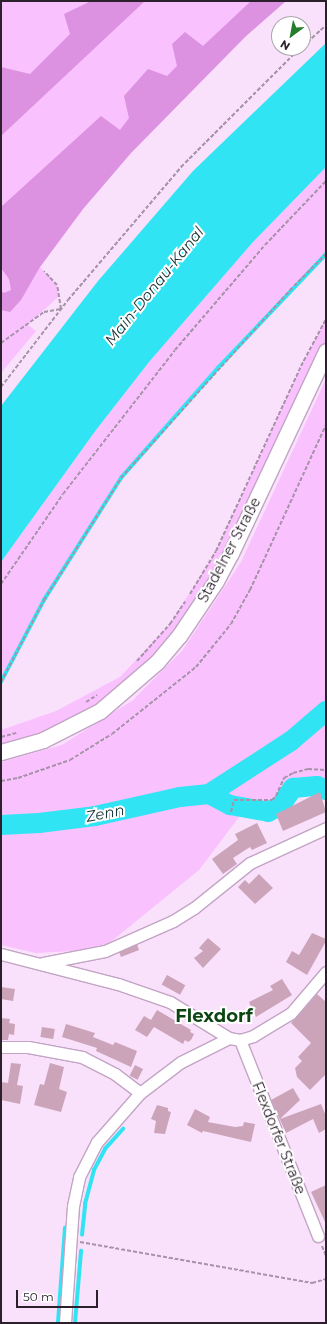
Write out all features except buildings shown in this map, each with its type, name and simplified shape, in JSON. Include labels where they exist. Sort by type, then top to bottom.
[{"type":"main road","name":"Stadelner Straße","points":[[1,752],[43,740],[100,711],[157,662],[179,636],[216,581],[231,553],[326,351]]},
{"type":"street","points":[[42,964],[105,951],[173,921],[250,863],[326,828]]},
{"type":"street","points":[[1,954],[118,984],[170,1002],[234,1039]]},
{"type":"street","points":[[65,1323],[73,1206],[79,1178],[97,1142],[140,1093],[181,1062],[234,1039],[253,1036],[291,1013],[326,972]]},
{"type":"street","name":"Flexdorfer Straße","points":[[234,1039],[318,1236]]},
{"type":"street","points":[[1,1047],[28,1048],[82,1057],[116,1074],[140,1093]]},
{"type":"path","points":[[311,39],[326,25]]},
{"type":"path","points":[[1,387],[61,309],[181,167],[292,56]]},
{"type":"path","points":[[1,584],[63,494],[175,350],[265,245],[326,181]]},
{"type":"path","points":[[1,682],[44,600],[121,478],[298,281],[326,254]]},
{"type":"path","points":[[44,271],[57,286],[61,309]]},
{"type":"path","points":[[1,343],[44,312],[61,309]]},
{"type":"path","points":[[134,663],[170,624],[216,551],[301,366],[326,319]]},
{"type":"path","points":[[80,706],[103,690]]},
{"type":"path","points":[[1,737],[21,732]]},
{"type":"path","points":[[231,812],[234,800],[272,800],[276,796],[284,778],[293,773],[308,769],[326,770]]},
{"type":"path","points":[[71,1241],[312,1283],[326,1279]]},
{"type":"shaded area","points":[[1,1],[286,1],[245,37],[131,153],[83,209],[40,267],[57,285],[59,296],[28,325],[36,331],[1,373]]},
{"type":"shaded area","points":[[91,1],[145,1],[1,136],[1,67],[30,74],[70,34],[64,14]]},
{"type":"shaded area","points":[[251,1],[286,1],[245,37],[131,153],[83,209],[40,267],[21,300],[10,312],[1,310],[1,291],[4,293],[11,290],[9,279],[1,268],[1,207],[101,116],[120,130],[129,118],[124,96],[148,69],[167,76],[177,66],[172,44],[185,32],[203,46]]},
{"type":"shaded area","points":[[326,167],[326,254],[218,368],[121,478],[44,600],[1,682],[1,562],[96,430],[149,362],[253,242]]},
{"type":"shaded area","points":[[326,319],[326,351],[216,581],[124,693],[1,752],[1,730],[56,711],[120,677],[170,624],[216,551],[301,366]]},
{"type":"shaded area","points":[[326,379],[326,781],[242,813],[199,870],[108,944],[73,951],[36,953],[1,945],[1,762],[62,745],[133,700],[182,651],[241,562]]},
{"type":"water","name":"Main-Donau-Kanal","points":[[326,43],[326,167],[253,242],[149,362],[96,430],[1,562],[1,406],[98,281],[193,171]]},
{"type":"waterway","points":[[1,682],[44,600],[121,478],[218,368],[326,254]]},
{"type":"waterway","name":"Zenn","points":[[1,825],[39,823],[95,816],[180,797],[209,794],[291,741],[326,711]]},
{"type":"waterway","name":"Zenn","points":[[209,794],[230,805],[268,812],[281,805],[293,788],[317,786],[326,790]]},
{"type":"waterway","points":[[82,1235],[85,1204],[94,1170],[105,1149],[123,1129]]},
{"type":"waterway","points":[[58,1323],[65,1228]]},
{"type":"waterway","points":[[75,1323],[81,1251]]},
{"type":"district","name":"Flexdorf","points":[[214,1016]]}]
